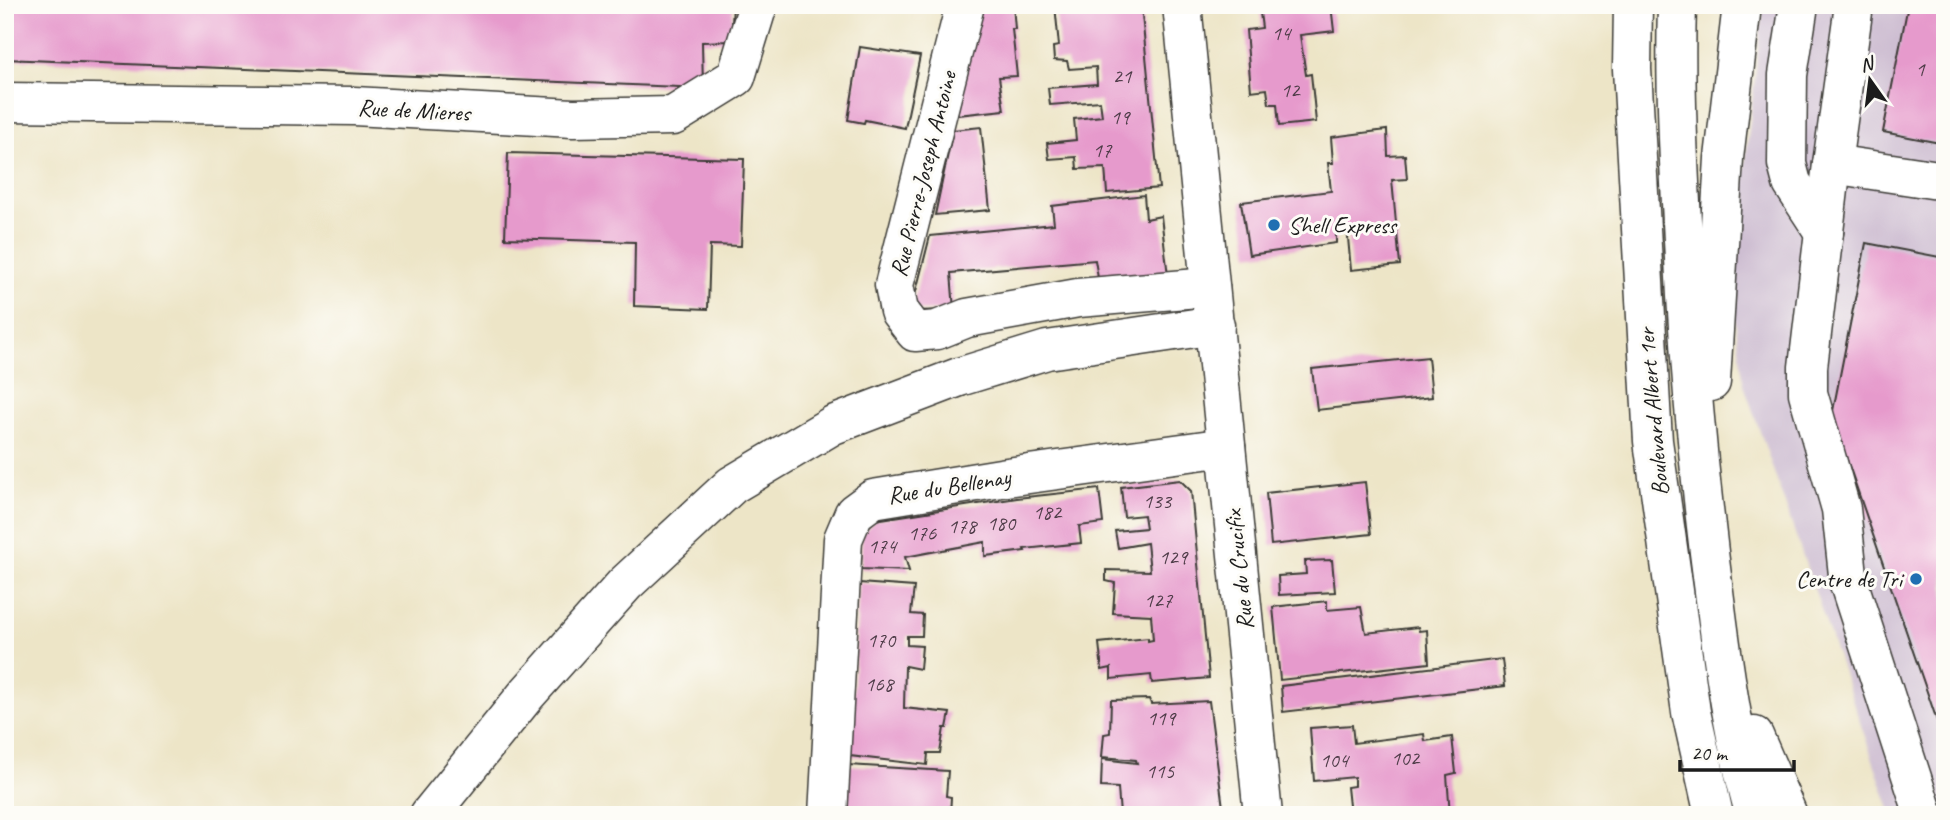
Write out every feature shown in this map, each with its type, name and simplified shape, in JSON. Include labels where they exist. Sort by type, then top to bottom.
[{"type":"main road","name":"Rue de Mieres","points":[[5,102],[354,106],[573,118],[673,116],[736,77],[758,5]]},
{"type":"main road","name":"Rue Pierre-Joseph Antoine","points":[[965,5],[894,285],[899,311],[915,332],[937,330],[967,318],[1078,298],[1210,286]]},
{"type":"main road","points":[[429,815],[527,694],[625,584],[732,485],[833,425],[959,377],[1046,350],[1214,325],[1182,5]]},
{"type":"main road","points":[[1609,5],[1616,61],[1636,151]]},
{"type":"main road","name":"Boulevard Albert 1er","points":[[1633,5],[1632,69],[1653,441],[1691,712],[1714,815]]},
{"type":"main road","name":"Boulevard Albert 1er","points":[[1677,5],[1680,185],[1699,474],[1722,655],[1735,734],[1755,815]]},
{"type":"main road","points":[[1699,474],[1712,379],[1724,158],[1742,5]]},
{"type":"main road","points":[[1799,5],[1788,75],[1787,164],[1792,183],[1824,232]]},
{"type":"main road","points":[[1854,5],[1832,164],[1808,367],[1808,393],[1841,509],[1849,584],[1924,815]]},
{"type":"main road","points":[[1832,164],[1945,181]]},
{"type":"main road","name":"Rue du Crucifix","points":[[1214,325],[1263,815]]},
{"type":"main road","name":"Rue du Bellenay","points":[[828,815],[843,540],[854,513],[873,499],[1007,477],[1226,447]]},
{"type":"main road","points":[[1722,655],[1788,815]]},
{"type":"shaded area","points":[[1763,5],[1945,5],[1945,815],[1892,815],[1744,385],[1731,289]]},
{"type":"building","points":[[5,5],[733,5],[731,41],[702,42],[703,88],[5,59]]},
{"type":"building","points":[[979,5],[1013,5],[1015,29],[1012,29],[1017,76],[999,77],[1004,110],[957,115]]},
{"type":"building","points":[[1055,5],[1141,5],[1159,188],[1107,193],[1105,168],[1077,169],[1076,157],[1049,159],[1047,143],[1076,140],[1074,119],[1102,116],[1100,101],[1050,105],[1048,88],[1097,84],[1096,67],[1069,69],[1067,61],[1054,60],[1053,47],[1059,46]]},
{"type":"building","points":[[1259,5],[1331,5],[1334,31],[1300,35],[1306,75],[1311,74],[1316,122],[1279,126],[1277,104],[1269,104],[1267,89],[1251,91],[1246,30],[1262,28]]},
{"type":"building","points":[[1908,5],[1945,5],[1945,144],[1883,132]]},
{"type":"building","points":[[860,47],[920,56],[905,128],[865,120],[864,123],[848,120]]},
{"type":"building","points":[[981,127],[990,210],[935,215],[953,130]]},
{"type":"building","points":[[1387,130],[1388,156],[1405,155],[1407,179],[1392,180],[1400,265],[1351,270],[1347,227],[1336,228],[1336,243],[1249,255],[1241,202],[1331,191],[1328,163],[1333,163],[1331,137]]},
{"type":"building","points":[[508,153],[744,159],[741,246],[710,245],[708,309],[634,306],[635,242],[505,238]]},
{"type":"building","points":[[1144,195],[1146,219],[1161,216],[1168,276],[1099,284],[1095,260],[951,273],[954,310],[911,311],[930,236],[1054,224],[1052,206]]},
{"type":"building","name":"Centre de Tri","points":[[1866,243],[1945,258],[1944,741],[1832,416]]},
{"type":"building","points":[[1428,357],[1432,397],[1317,410],[1312,369]]},
{"type":"building","points":[[1180,480],[1191,491],[1209,678],[1152,683],[1151,675],[1111,679],[1111,668],[1102,670],[1099,643],[1148,638],[1148,641],[1153,640],[1151,615],[1113,613],[1115,583],[1106,581],[1106,570],[1150,571],[1147,543],[1118,548],[1115,531],[1146,528],[1144,515],[1124,517],[1121,487]]},
{"type":"building","points":[[1365,482],[1371,534],[1271,545],[1266,493]]},
{"type":"building","points":[[1099,489],[1103,523],[1079,526],[1081,543],[985,556],[985,542],[905,557],[909,571],[861,569],[862,534],[875,520],[1017,498]]},
{"type":"building","points":[[1332,560],[1335,592],[1279,595],[1278,576],[1306,574],[1305,561]]},
{"type":"building","points":[[859,583],[914,587],[911,614],[923,615],[922,636],[907,636],[907,645],[922,646],[920,669],[905,666],[904,708],[950,713],[947,728],[944,728],[940,753],[928,753],[927,765],[850,756]]},
{"type":"building","points":[[1327,601],[1327,610],[1361,607],[1366,633],[1418,627],[1419,631],[1427,630],[1429,663],[1280,680],[1273,607]]},
{"type":"building","points":[[1502,659],[1505,686],[1283,712],[1281,686]]},
{"type":"building","points":[[1149,699],[1151,704],[1209,701],[1224,815],[1120,815],[1118,788],[1101,787],[1102,759],[1137,763],[1136,760],[1102,757],[1104,734],[1110,733],[1111,700]]},
{"type":"building","points":[[1352,725],[1354,743],[1424,734],[1425,741],[1452,737],[1456,773],[1447,775],[1450,815],[1350,815],[1347,787],[1354,786],[1354,777],[1314,781],[1310,728]]},
{"type":"building","points":[[848,765],[948,771],[946,796],[951,797],[950,815],[846,815]]},
{"type":"place","name":"Shell Express","points":[[1274,225]]},
{"type":"place","name":"Centre de Tri","points":[[1916,579]]}]
